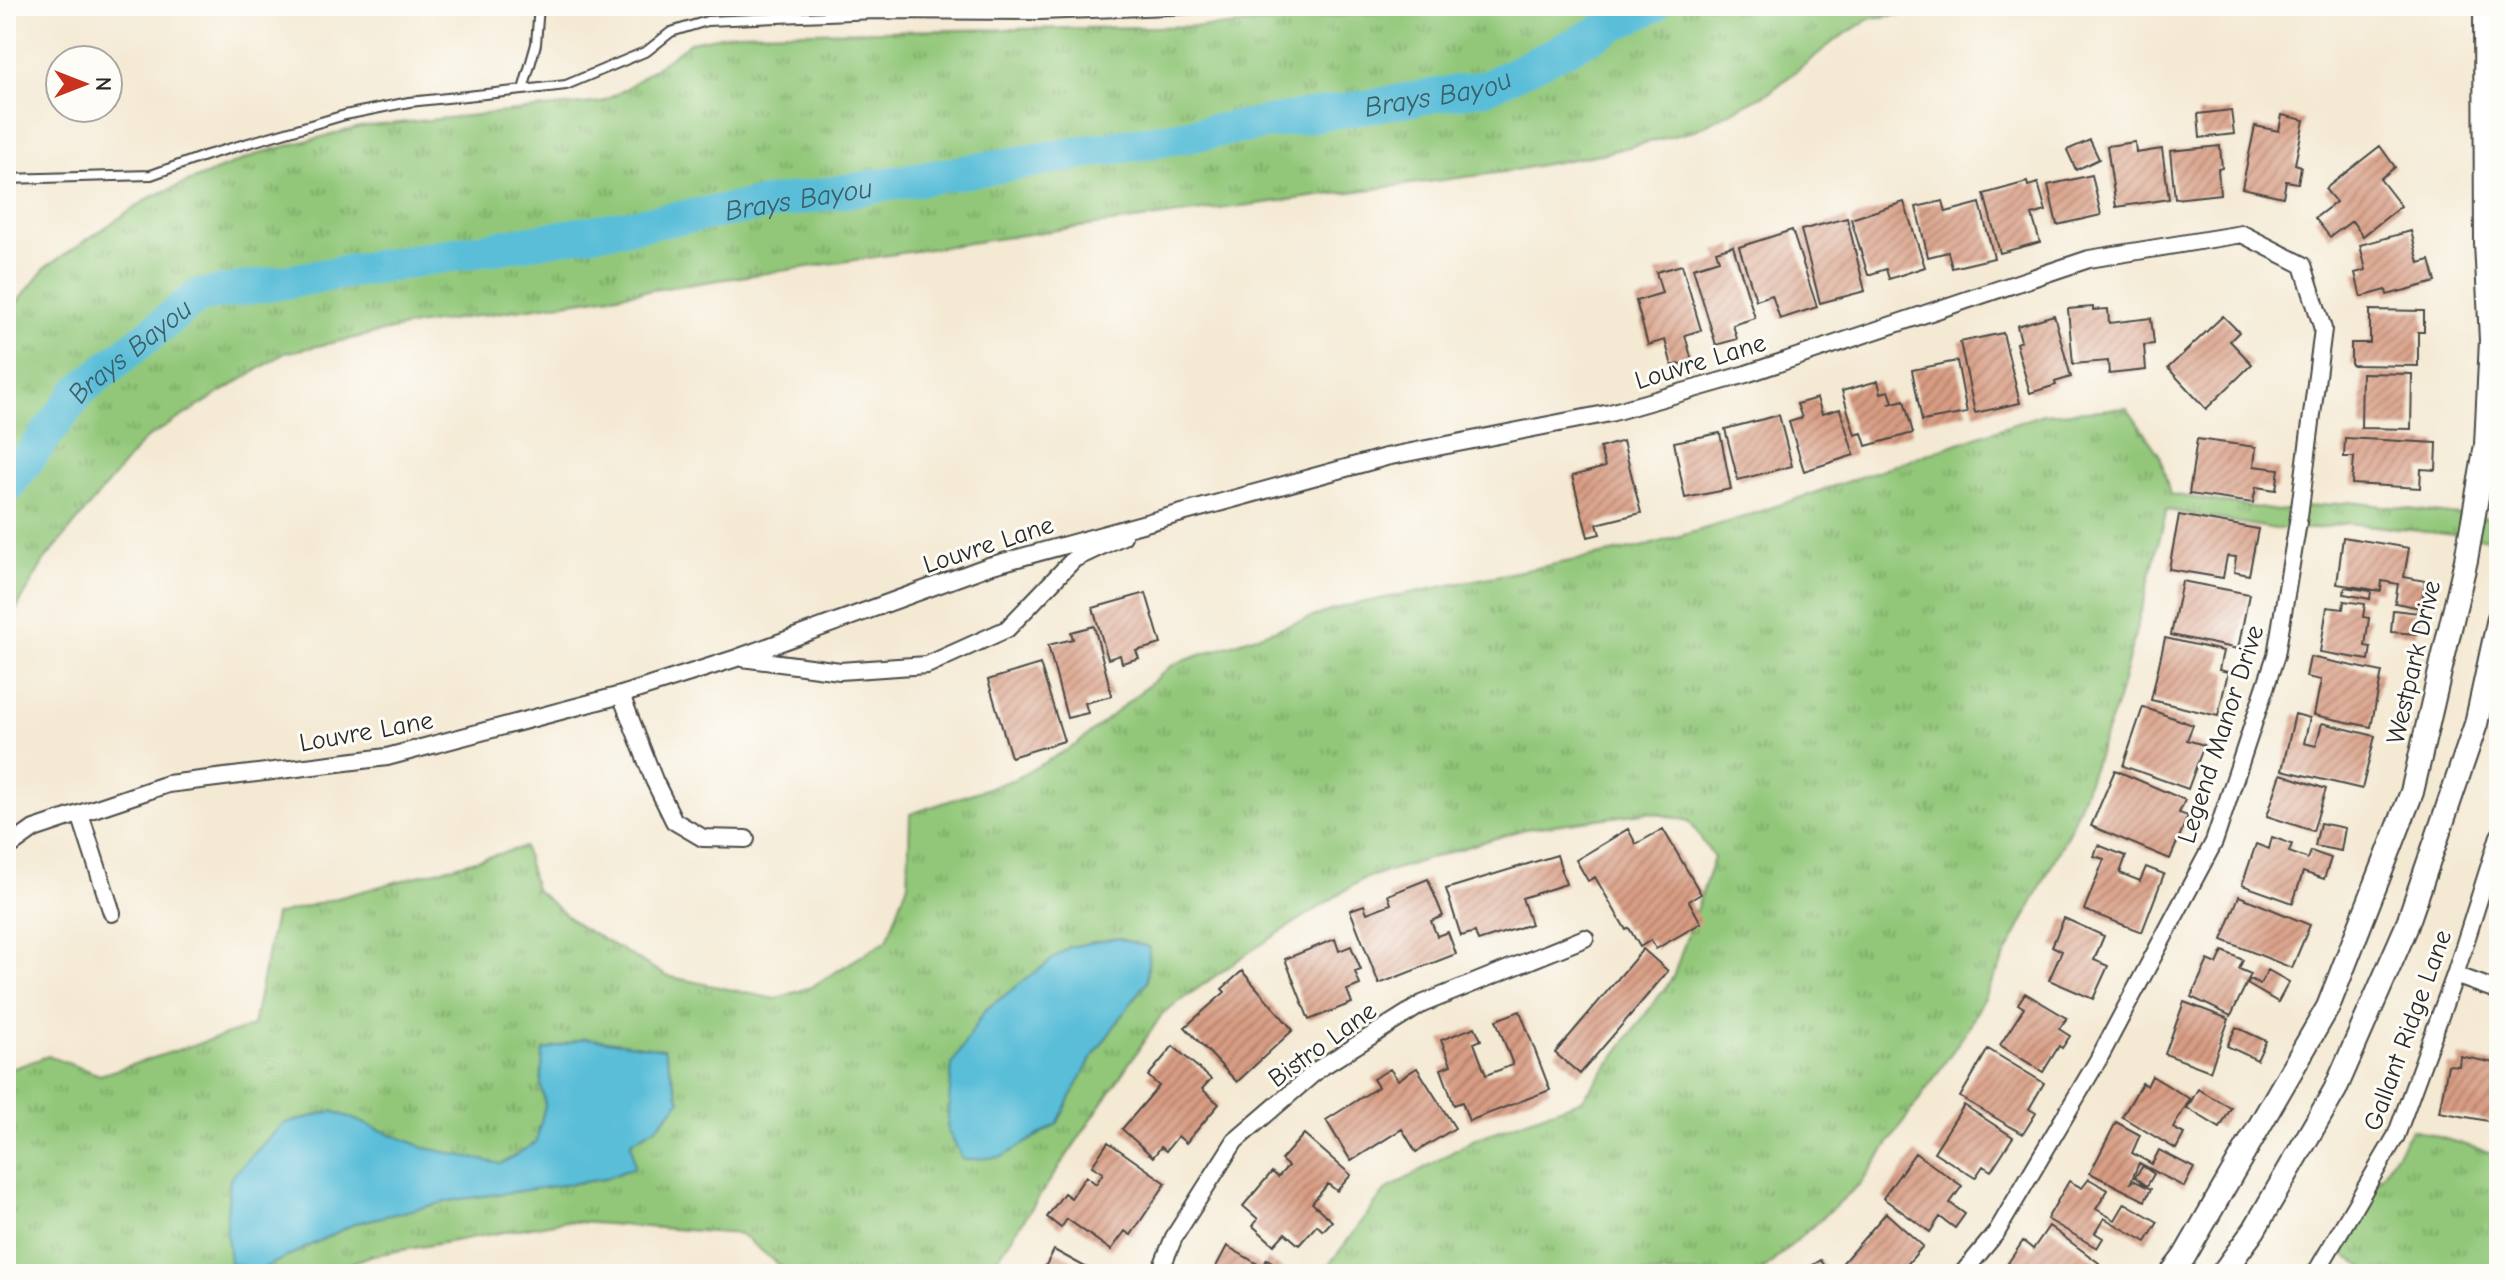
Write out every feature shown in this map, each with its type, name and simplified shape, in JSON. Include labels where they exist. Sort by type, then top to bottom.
[{"type":"main road","name":"Westpark Drive","points":[[2171,1274],[2184,1257],[2328,1007],[2412,792],[2466,560],[2486,445],[2491,340],[2486,243],[2492,48],[2485,6]]},
{"type":"main road","points":[[2222,1274],[2254,1230],[2335,1090],[2406,928],[2476,724],[2499,618]]},
{"type":"street","name":"Louvre Lane","points":[[6,849],[34,829],[168,784],[387,757],[621,695],[737,658],[989,566],[1386,457],[1610,413],[1746,374],[2089,259],[2242,234]]},
{"type":"street","name":"Legend Manor Drive","points":[[1962,1274],[1996,1233],[2098,1060],[2214,842],[2276,655],[2299,516],[2323,329],[2303,265],[2242,234]]},
{"type":"street","name":"Louvre Lane","points":[[737,658],[840,671],[927,665],[1007,629],[1074,559],[1166,516]]},
{"type":"street","points":[[621,695],[654,780],[674,821],[703,838],[746,839]]},
{"type":"street","points":[[80,814],[112,913]]},
{"type":"street","name":"Gallant Ridge Lane","points":[[2315,1274],[2396,1136],[2455,975],[2499,836]]},
{"type":"street","name":"Bistro Lane","points":[[1159,1274],[1174,1237],[1235,1141],[1320,1068],[1422,1004],[1585,938]]},
{"type":"street","points":[[2455,975],[2499,991]]},
{"type":"lane","points":[[523,90],[536,44],[539,6]]},
{"type":"lane","points":[[6,179],[151,175],[207,155],[345,115],[409,102],[566,85],[647,51],[671,32],[707,21],[876,14],[1040,15],[1272,6]]},
{"type":"green space","points":[[1444,6],[1973,6],[1871,18],[1834,41],[1770,92],[1693,131],[1605,153],[1504,172],[1064,229],[415,325],[285,353],[144,440],[44,561],[6,627],[6,316],[46,267],[151,197],[260,153],[360,127],[602,102],[691,42],[736,33],[1225,26]]},
{"type":"green space","points":[[2127,408],[2160,456],[2170,494],[2277,511],[2350,502],[2499,520],[2499,540],[2348,523],[2314,529],[2275,529],[2167,510],[2118,700],[2072,825],[1968,1029],[1862,1182],[1759,1274],[1322,1274],[1385,1191],[1475,1139],[1582,1100],[1673,977],[1714,858],[1689,821],[1649,812],[1525,829],[1363,879],[1248,953],[1163,1013],[987,1274],[791,1274],[740,1234],[565,1221],[369,1256],[324,1274],[6,1274],[6,1071],[48,1056],[100,1075],[253,1026],[275,915],[524,847],[535,889],[578,925],[667,976],[775,999],[811,987],[887,940],[908,883],[910,814],[1015,779],[1077,744],[1174,664],[1345,606],[1646,546],[1744,517],[2043,414]]},
{"type":"green space","points":[[2412,1129],[2499,1155],[2499,1274],[2374,1274],[2335,1249]]},
{"type":"water","points":[[1116,938],[1149,947],[1147,981],[1091,1059],[1057,1124],[1002,1157],[963,1160],[947,1129],[952,1064],[985,1010],[1069,947]]},
{"type":"water","points":[[585,1038],[664,1049],[680,1101],[658,1126],[631,1142],[635,1167],[605,1179],[455,1200],[356,1223],[258,1271],[230,1263],[226,1226],[230,1178],[283,1124],[333,1111],[426,1148],[501,1164],[536,1142],[545,1105],[541,1084],[543,1051]]},
{"type":"building","points":[[2231,110],[2234,134],[2200,138],[2198,114]]},
{"type":"building","points":[[2282,115],[2304,120],[2295,164],[2301,166],[2298,183],[2286,181],[2283,197],[2242,188],[2255,126],[2279,131]]},
{"type":"building","points":[[2090,140],[2099,159],[2076,170],[2067,150]]},
{"type":"building","points":[[2135,142],[2136,153],[2162,149],[2169,199],[2116,207],[2107,146]]},
{"type":"building","points":[[2220,146],[2220,194],[2175,199],[2170,151]]},
{"type":"building","points":[[2380,146],[2395,167],[2380,179],[2401,206],[2363,236],[2352,221],[2330,237],[2315,218],[2336,202],[2325,189]]},
{"type":"building","points":[[2092,175],[2101,215],[2057,225],[2048,185]]},
{"type":"building","points":[[2027,182],[2028,186],[2038,183],[2046,211],[2032,215],[2040,242],[2000,253],[1984,194]]},
{"type":"building","points":[[1943,201],[1946,212],[1980,203],[1994,258],[1952,268],[1948,252],[1928,257],[1916,207]]},
{"type":"building","points":[[1904,202],[1925,267],[1889,279],[1886,269],[1868,275],[1851,219]]},
{"type":"building","points":[[1847,218],[1865,291],[1820,303],[1801,230]]},
{"type":"building","points":[[1792,230],[1817,307],[1780,319],[1772,295],[1756,300],[1739,247]]},
{"type":"building","points":[[2411,231],[2419,263],[2430,260],[2436,282],[2387,295],[2386,290],[2361,297],[2355,273],[2366,270],[2360,245]]},
{"type":"building","points":[[1733,246],[1755,318],[1733,325],[1737,339],[1716,345],[1693,268],[1719,260],[1716,251]]},
{"type":"building","points":[[1682,265],[1701,330],[1685,335],[1692,361],[1672,366],[1665,340],[1648,345],[1636,301],[1662,293],[1656,272]]},
{"type":"building","points":[[2093,307],[2093,310],[2108,309],[2109,323],[2151,318],[2154,344],[2144,345],[2146,370],[2109,374],[2108,361],[2073,364],[2068,309]]},
{"type":"building","points":[[2370,310],[2424,311],[2424,332],[2418,332],[2418,366],[2351,365],[2351,343],[2370,343]]},
{"type":"building","points":[[2054,315],[2071,377],[2030,393],[2016,343],[2021,341],[2017,326]]},
{"type":"building","points":[[2223,316],[2239,332],[2230,341],[2252,364],[2206,409],[2168,368]]},
{"type":"building","points":[[2003,333],[2020,403],[1975,413],[1960,342]]},
{"type":"building","points":[[1957,361],[1967,413],[1922,421],[1912,370]]},
{"type":"building","points":[[2362,373],[2412,374],[2411,429],[2361,428]]},
{"type":"building","points":[[1878,381],[1881,393],[1889,391],[1893,402],[1889,404],[1904,400],[1913,433],[1866,446],[1862,433],[1855,435],[1842,391]]},
{"type":"building","points":[[1817,398],[1822,414],[1840,409],[1854,455],[1804,471],[1789,422],[1802,418],[1797,404]]},
{"type":"building","points":[[1779,415],[1792,466],[1738,480],[1725,429]]},
{"type":"building","points":[[1720,433],[1731,489],[1685,498],[1674,442]]},
{"type":"building","points":[[2345,438],[2437,443],[2436,470],[2421,469],[2420,488],[2352,484],[2354,457],[2344,457]]},
{"type":"building","points":[[2197,439],[2256,447],[2254,466],[2279,469],[2276,490],[2256,487],[2253,503],[2189,494]]},
{"type":"building","points":[[1623,441],[1641,513],[1597,524],[1600,534],[1588,537],[1572,476],[1605,467],[1600,448]]},
{"type":"building","points":[[2179,515],[2258,529],[2249,575],[2234,572],[2236,557],[2227,556],[2223,578],[2169,569]]},
{"type":"building","points":[[2343,537],[2409,548],[2404,577],[2425,581],[2421,608],[2395,603],[2398,584],[2382,581],[2381,591],[2337,584]]},
{"type":"building","points":[[2182,581],[2249,594],[2238,649],[2171,635]]},
{"type":"building","points":[[2345,587],[2371,591],[2370,599],[2344,594]]},
{"type":"building","points":[[1146,593],[1161,644],[1136,651],[1139,658],[1122,663],[1120,655],[1108,659],[1093,608]]},
{"type":"building","points":[[2344,601],[2365,604],[2363,617],[2369,618],[2365,646],[2371,647],[2369,660],[2320,652],[2327,607],[2343,609]]},
{"type":"building","points":[[2393,610],[2419,613],[2417,634],[2391,632]]},
{"type":"building","points":[[1094,626],[1112,696],[1085,703],[1088,713],[1067,718],[1048,645],[1073,639],[1071,632]]},
{"type":"building","points":[[2165,638],[2223,651],[2219,670],[2228,672],[2218,716],[2151,700]]},
{"type":"building","points":[[2310,657],[2382,672],[2371,727],[2314,715],[2321,680],[2306,677]]},
{"type":"building","points":[[1040,664],[1064,741],[1011,757],[988,680]]},
{"type":"building","points":[[2143,707],[2193,725],[2187,740],[2204,745],[2188,789],[2123,766]]},
{"type":"building","points":[[2295,714],[2310,718],[2304,743],[2316,746],[2322,723],[2375,736],[2362,789],[2282,770]]},
{"type":"building","points":[[2115,770],[2185,800],[2179,813],[2188,816],[2170,859],[2091,826]]},
{"type":"building","points":[[2281,774],[2326,789],[2313,831],[2267,816]]},
{"type":"building","points":[[2320,823],[2345,828],[2341,851],[2315,846]]},
{"type":"building","points":[[1628,829],[1636,844],[1663,829],[1701,894],[1689,901],[1701,923],[1656,949],[1651,940],[1640,947],[1629,928],[1626,930],[1595,877],[1588,881],[1576,860]]},
{"type":"building","points":[[2272,837],[2292,844],[2289,852],[2308,859],[2311,851],[2331,858],[2324,879],[2303,872],[2293,903],[2242,885],[2256,844],[2269,849]]},
{"type":"building","points":[[2098,845],[2126,856],[2120,873],[2140,881],[2146,867],[2164,874],[2142,932],[2084,910],[2104,859],[2094,856]]},
{"type":"building","points":[[1557,855],[1566,884],[1522,898],[1531,924],[1478,941],[1475,932],[1461,936],[1446,889]]},
{"type":"building","points":[[1428,879],[1443,916],[1431,921],[1437,936],[1448,932],[1456,954],[1379,984],[1350,910],[1364,905],[1367,913],[1391,904],[1388,895]]},
{"type":"building","points":[[2239,896],[2310,925],[2292,968],[2222,940]]},
{"type":"building","points":[[2064,918],[2104,936],[2094,960],[2108,966],[2093,999],[2049,980],[2062,951],[2052,946]]},
{"type":"building","points":[[1335,939],[1339,951],[1351,946],[1361,970],[1355,972],[1360,985],[1347,990],[1352,1003],[1309,1020],[1285,959]]},
{"type":"building","points":[[1643,949],[1668,971],[1580,1074],[1555,1053]]},
{"type":"building","points":[[2223,951],[2243,960],[2239,969],[2251,974],[2231,1016],[2191,997],[2208,960],[2217,964]]},
{"type":"building","points":[[2268,970],[2289,982],[2278,1002],[2247,984],[2250,979],[2260,984]]},
{"type":"building","points":[[1242,971],[1293,1030],[1237,1082],[1185,1027],[1225,992],[1222,989]]},
{"type":"building","points":[[2025,993],[2067,1018],[2059,1029],[2070,1036],[2062,1048],[2059,1046],[2043,1072],[2000,1045],[2024,1008],[2018,1004]]},
{"type":"building","points":[[2184,1002],[2229,1019],[2210,1071],[2165,1054]]},
{"type":"building","points":[[1520,1011],[1550,1090],[1469,1121],[1462,1102],[1454,1105],[1441,1069],[1451,1065],[1441,1040],[1475,1027],[1481,1040],[1474,1043],[1486,1075],[1513,1065],[1496,1020]]},
{"type":"building","points":[[2236,1027],[2266,1041],[2257,1060],[2227,1046]]},
{"type":"building","points":[[1173,1046],[1211,1079],[1202,1089],[1219,1104],[1186,1143],[1178,1136],[1166,1151],[1161,1147],[1153,1157],[1122,1129],[1159,1086],[1148,1076]]},
{"type":"building","points":[[1988,1049],[2044,1083],[2029,1109],[2036,1113],[2023,1134],[1960,1097]]},
{"type":"building","points":[[2460,1056],[2499,1064],[2499,1123],[2439,1112],[2448,1065],[2459,1066]]},
{"type":"building","points":[[1417,1068],[1455,1128],[1416,1152],[1402,1129],[1351,1161],[1326,1120],[1378,1087],[1373,1079],[1390,1069],[1398,1080]]},
{"type":"building","points":[[2152,1076],[2190,1099],[2173,1128],[2184,1134],[2176,1149],[2122,1117],[2142,1083],[2147,1086]]},
{"type":"building","points":[[2198,1089],[2231,1108],[2220,1128],[2187,1108]]},
{"type":"building","points":[[1964,1105],[2013,1137],[1991,1171],[1983,1166],[1975,1178],[1934,1152]]},
{"type":"building","points":[[2116,1122],[2140,1135],[2132,1153],[2152,1164],[2159,1150],[2194,1168],[2184,1187],[2139,1163],[2130,1184],[2133,1180],[2151,1189],[2145,1201],[2090,1173]]},
{"type":"building","points":[[1304,1134],[1351,1175],[1337,1191],[1328,1184],[1312,1203],[1332,1221],[1323,1231],[1317,1225],[1299,1245],[1285,1233],[1274,1245],[1253,1226],[1258,1219],[1243,1206],[1272,1172],[1278,1177],[1288,1166],[1281,1160]]},
{"type":"building","points":[[1108,1142],[1166,1183],[1131,1235],[1125,1231],[1111,1250],[1067,1219],[1061,1228],[1047,1217],[1064,1193],[1071,1198],[1086,1176],[1096,1184],[1103,1173],[1092,1166]]},
{"type":"building","points":[[1915,1153],[1962,1186],[1950,1203],[1965,1214],[1955,1228],[1940,1217],[1930,1232],[1883,1198]]},
{"type":"building","points":[[2143,1166],[2154,1174],[2147,1186],[2135,1177]]},
{"type":"building","points":[[2089,1179],[2108,1190],[2096,1209],[2115,1220],[2125,1203],[2158,1222],[2146,1242],[2104,1218],[2095,1233],[2103,1238],[2097,1248],[2047,1219],[2069,1181],[2082,1188]]},
{"type":"building","points":[[1886,1213],[1923,1246],[1899,1274],[1846,1274],[1839,1267]]},
{"type":"building","points":[[2049,1226],[2099,1263],[2091,1274],[2023,1274],[2008,1263],[2023,1241],[2033,1249]]},
{"type":"building","points":[[1227,1246],[1263,1267],[1267,1259],[1292,1274],[1212,1274]]},
{"type":"building","points":[[1054,1250],[1098,1274],[1054,1274],[1045,1267]]},
{"type":"building","points":[[1821,1260],[1830,1274],[1798,1274]]},
{"type":"waterway","name":"Brays Bayou","points":[[6,488],[79,391],[198,296],[1487,87],[1653,6]]}]
